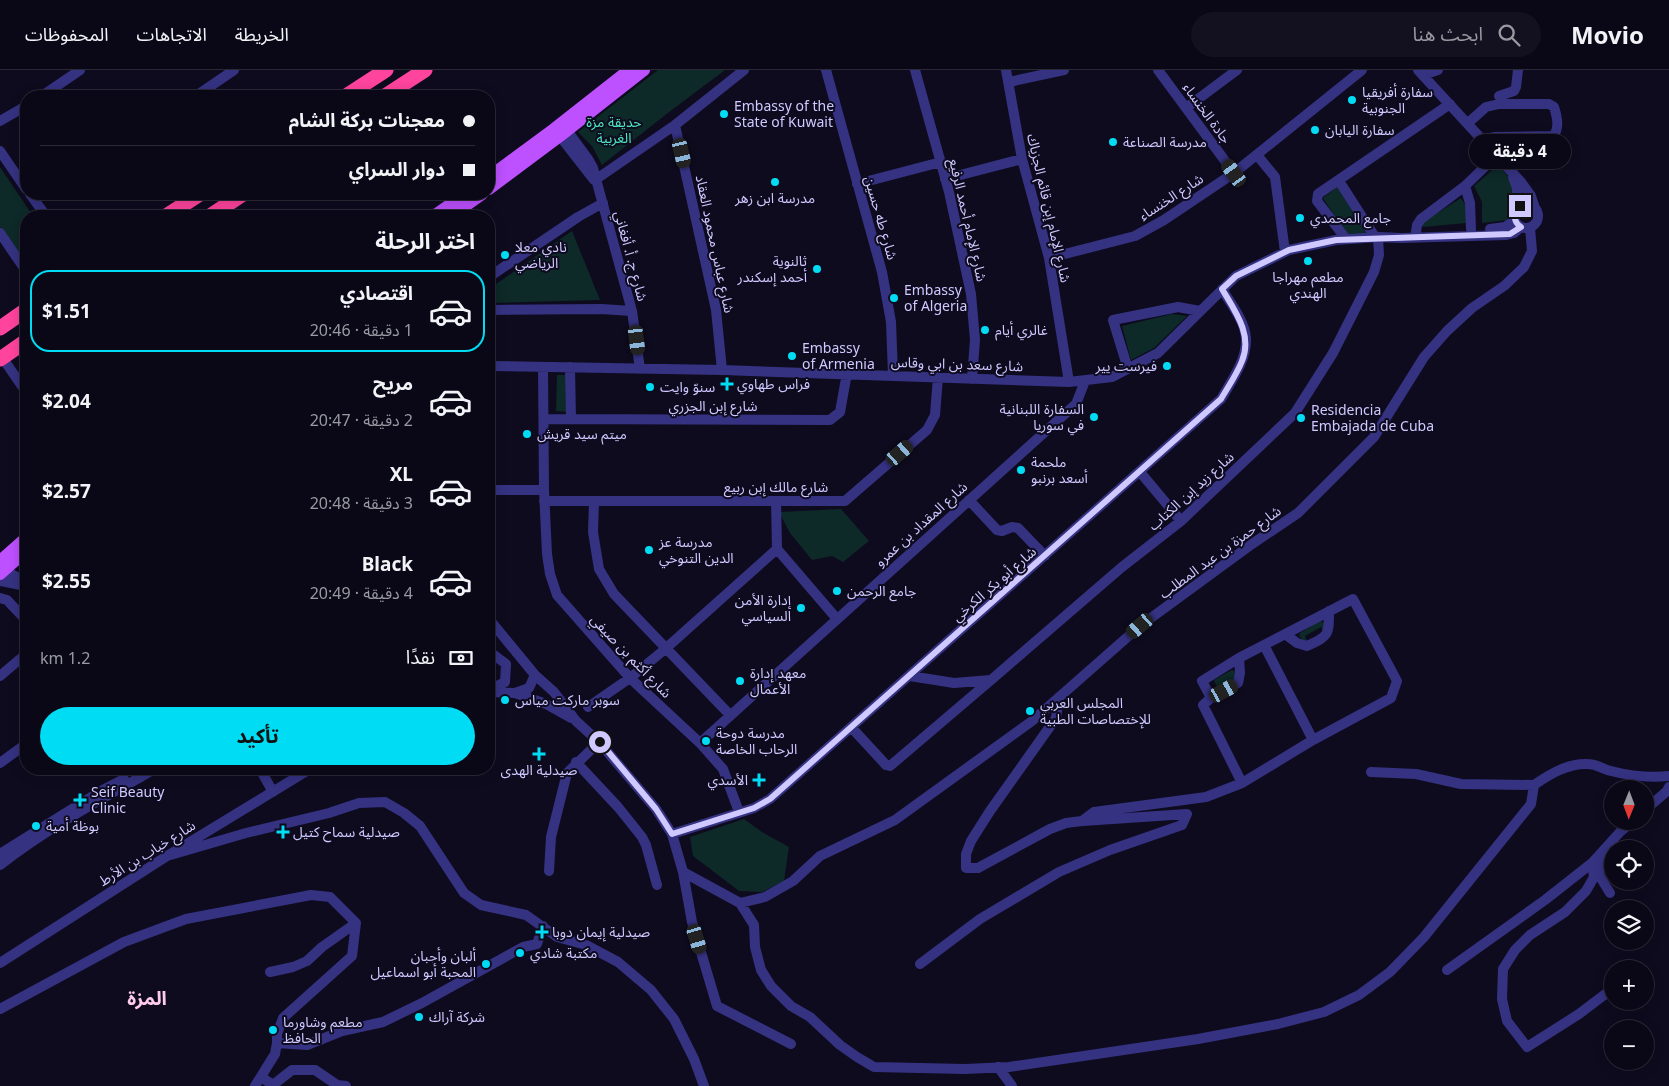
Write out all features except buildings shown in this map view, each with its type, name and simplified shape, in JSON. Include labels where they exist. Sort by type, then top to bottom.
[{"type":"highway","points":[[355,90],[386,70]]},
{"type":"highway","points":[[394,90],[425,70]]},
{"type":"highway","points":[[175,210],[191,200]]},
{"type":"highway","points":[[219,210],[234,200]]},
{"type":"highway","points":[[0,328],[20,314]]},
{"type":"highway","points":[[1,358],[20,345]]},
{"type":"main road","points":[[495,184],[561,130],[628,70]]},
{"type":"main road","points":[[495,172],[561,130],[644,70]]},
{"type":"main road","points":[[442,210],[457,200]]},
{"type":"main road","points":[[459,210],[474,200]]},
{"type":"main road","points":[[1,571],[20,546]]},
{"type":"main road","points":[[1,571],[20,557]]},
{"type":"street","points":[[52,90],[80,70]]},
{"type":"street","points":[[205,90],[234,70]]},
{"type":"street","points":[[595,180],[675,125],[744,70]]},
{"type":"street","name":"شارع طه حسين","points":[[826,70],[884,280],[891,322],[893,375]]},
{"type":"street","name":"شارع الإمام أحمد الرفيع","points":[[915,70],[941,162],[971,294],[976,340],[972,378]]},
{"type":"street","name":"شارع الإمام إبن قائم الجزياك","points":[[1006,70],[1022,159],[1049,258],[1069,382]]},
{"type":"street","points":[[1009,82],[1064,70]]},
{"type":"street","name":"جادة الخنساء","points":[[1158,70],[1234,173]]},
{"type":"street","points":[[1186,108],[1237,70]]},
{"type":"street","name":"شارع الخنساء","points":[[1049,258],[1135,236],[1164,220],[1234,173],[1362,70]]},
{"type":"street","points":[[1420,73],[1438,70]]},
{"type":"street","points":[[1499,96],[1514,91],[1518,70]]},
{"type":"street","points":[[1420,73],[1497,155],[1521,182],[1531,196],[1538,214],[1538,220],[1523,226],[1514,214],[1517,209],[1517,188],[1511,171]]},
{"type":"street","points":[[1346,239],[1317,201],[1318,194],[1450,104]]},
{"type":"street","points":[[1468,123],[1486,107],[1499,104],[1549,104],[1554,107],[1557,127],[1556,133],[1553,136],[1494,137],[1483,140]]},
{"type":"street","points":[[0,121],[20,109]]},
{"type":"street","name":"شارع عباس محمود العقاد","points":[[675,125],[716,310],[722,370]]},
{"type":"street","name":"شارع ج. أ. أفغاني","points":[[561,130],[585,170],[595,180],[603,203],[632,311],[640,369]]},
{"type":"street","points":[[0,151],[20,180]]},
{"type":"street","points":[[1257,155],[1275,177],[1286,252]]},
{"type":"street","points":[[1416,232],[1417,225],[1421,219],[1465,186],[1497,155]]},
{"type":"street","points":[[945,179],[1022,159]]},
{"type":"street","points":[[857,184],[941,162]]},
{"type":"street","points":[[1339,181],[1377,237]]},
{"type":"street","points":[[1465,186],[1471,212],[1471,229]]},
{"type":"street","points":[[495,273],[578,217],[603,203]]},
{"type":"street","points":[[1517,209],[1526,204],[1535,208]]},
{"type":"street","name":"شارع سعد بن ابي وقاس","points":[[1377,237],[1395,233],[1523,226]]},
{"type":"street","name":"شارع سعد بن ابي وقاس","points":[[495,366],[847,373],[1069,382],[1085,381],[1112,377],[1158,353],[1236,276],[1286,252],[1346,239],[1506,235],[1514,233],[1523,226]]},
{"type":"street","name":"شارع حمزة بن عبد المطلب","points":[[740,903],[765,897],[793,881],[820,856],[895,820],[1032,721],[1140,626],[1252,544],[1298,513],[1374,437],[1424,357],[1447,331],[1472,308],[1504,286],[1524,267],[1532,251],[1523,226]]},
{"type":"street","points":[[0,233],[20,263]]},
{"type":"street","name":"شارع زيد إبن الكتاب","points":[[851,727],[890,766],[1122,567],[1181,521],[1294,413],[1333,353],[1374,272],[1379,255],[1377,237]]},
{"type":"street","name":"شارع أبو بكر الكرخي","points":[[672,834],[754,808],[770,799],[1221,399],[1243,360],[1246,337],[1241,322],[1222,289]]},
{"type":"street","points":[[1128,369],[1113,320],[1178,307],[1200,311]]},
{"type":"street","points":[[495,310],[601,309],[632,311]]},
{"type":"street","points":[[1,358],[20,384]]},
{"type":"street","name":"شارع أكثم بن صيفي","points":[[544,367],[546,554],[557,595],[630,678],[700,743],[723,769],[739,812]]},
{"type":"street","points":[[570,367],[572,419]]},
{"type":"street","name":"شارع إبن الجزري","points":[[544,419],[830,420],[840,412],[847,373]]},
{"type":"street","name":"شارع مالك إبن ربيع","points":[[544,501],[845,501],[927,430],[935,415],[938,377]]},
{"type":"street","name":"شارع المقداد بن عمرو","points":[[700,743],[1076,404],[1085,381]]},
{"type":"street","points":[[1140,472],[1181,521]]},
{"type":"street","points":[[495,490],[544,490]]},
{"type":"street","points":[[969,500],[997,530],[1002,531],[1012,527],[1018,528],[1045,556]]},
{"type":"street","points":[[776,501],[777,549],[837,619]]},
{"type":"street","points":[[594,502],[593,532],[599,569],[614,594],[730,715]]},
{"type":"street","points":[[588,707],[630,678],[665,649],[777,549]]},
{"type":"street","points":[[1,571],[20,579]]},
{"type":"street","points":[[1,571],[20,582]]},
{"type":"street","points":[[0,598],[6,600],[20,614]]},
{"type":"street","points":[[1082,821],[1094,812],[1206,797],[1242,783],[1313,740],[1391,698],[1397,681],[1353,599],[1239,658],[1202,681],[1211,698]]},
{"type":"street","points":[[1285,634],[1298,643],[1307,646],[1324,638],[1329,630],[1328,611]]},
{"type":"street","points":[[495,627],[535,675],[554,692],[576,721],[600,742],[656,809],[672,834],[683,872],[692,922],[717,1006],[792,1044]]},
{"type":"street","points":[[1264,645],[1313,740]]},
{"type":"street","points":[[495,655],[516,653]]},
{"type":"street","points":[[495,657],[506,664],[505,682],[495,688]]},
{"type":"street","points":[[1239,658],[1240,673],[1238,683],[1211,698],[1203,705],[1242,783]]},
{"type":"street","points":[[0,676],[20,659]]},
{"type":"street","points":[[515,693],[529,688],[535,675]]},
{"type":"street","points":[[910,676],[954,682],[991,680]]},
{"type":"street","points":[[495,691],[515,693],[546,704],[576,721]]},
{"type":"street","points":[[920,964],[980,919],[1059,872],[1110,850],[1182,825],[1187,814],[1066,823],[1050,829],[978,868],[966,868],[966,854],[971,841],[1056,718],[1059,697]]},
{"type":"street","points":[[549,871],[551,837],[566,773],[600,742]]},
{"type":"street","points":[[0,764],[20,749]]},
{"type":"street","points":[[576,762],[618,807],[642,838],[646,845],[657,885]]},
{"type":"street","points":[[1371,772],[1416,774],[1461,784],[1534,785],[1568,767],[1589,764],[1611,771],[1649,778],[1669,776]]},
{"type":"street","points":[[0,854],[101,791],[132,775]]},
{"type":"street","points":[[0,865],[97,801],[145,775]]},
{"type":"street","points":[[263,775],[273,792]]},
{"type":"street","name":"شارع خباب بن الأرط","points":[[0,963],[167,856],[300,775]]},
{"type":"street","points":[[683,872],[740,903],[754,924],[755,947],[761,970],[771,986],[791,1006],[810,1017],[840,1045],[857,1057],[874,1067],[965,1069],[998,1067],[1198,1039],[1278,1024],[1324,1012],[1359,996],[1390,972],[1424,937],[1531,804],[1534,785]]},
{"type":"street","points":[[1654,802],[1669,787]]},
{"type":"street","points":[[167,856],[246,833],[329,813],[358,803],[385,802],[404,813],[420,826],[464,893],[481,905],[526,915],[558,937],[586,945],[618,962],[651,990],[674,1019],[694,1059],[704,1086]]},
{"type":"street","points":[[1613,840],[1622,830]]},
{"type":"street","points":[[1447,970],[1545,900],[1592,863],[1604,850]]},
{"type":"street","points":[[1604,853],[1598,875],[1604,884]]},
{"type":"street","points":[[1592,863],[1594,877],[1586,891],[1564,912],[1530,935],[1515,950],[1503,970],[1502,999],[1507,1021],[1527,1047],[1579,1014],[1604,995]]},
{"type":"street","points":[[0,1009],[13,1004],[124,942],[186,919],[311,895],[330,898],[356,923]]},
{"type":"street","points":[[270,972],[293,967],[307,961],[356,923]]},
{"type":"street","points":[[256,1086],[275,1054],[277,1034],[283,1018],[352,956],[356,923]]},
{"type":"street","points":[[277,1043],[307,1045],[342,1031],[383,1022],[422,1003],[524,947],[537,944],[543,926]]},
{"type":"street","points":[[998,1067],[1012,1086]]},
{"type":"street","points":[[261,1076],[273,1085],[292,1070],[314,1070],[340,1086]]},
{"type":"green space","name":"حديقة مزة الغربية","points":[[658,70],[725,70],[602,165],[592,146],[578,132]]},
{"type":"green space","points":[[1498,165],[1512,181],[1516,203],[1508,220],[1482,223],[1482,202],[1474,186]]},
{"type":"green space","points":[[0,167],[20,197],[20,200],[22,200],[29,210],[20,210],[20,256],[0,227]]},
{"type":"green space","points":[[1337,187],[1368,236],[1347,236],[1323,198]]},
{"type":"green space","points":[[1461,198],[1466,206],[1466,223],[1423,227],[1423,222]]},
{"type":"green space","points":[[572,231],[600,300],[495,303],[495,285]]},
{"type":"green space","points":[[1172,314],[1187,316],[1154,348],[1131,360],[1122,326]]},
{"type":"green space","points":[[557,375],[568,375],[569,412],[556,411]]},
{"type":"green space","points":[[841,509],[869,541],[843,562],[832,556],[812,560],[790,533],[779,512]]},
{"type":"green space","points":[[1320,621],[1325,624],[1323,632],[1321,627],[1305,636],[1307,641],[1304,642],[1299,636],[1300,633]]},
{"type":"green space","points":[[1232,670],[1236,672],[1235,680],[1219,688],[1217,687],[1214,680]]},
{"type":"green space","points":[[744,819],[762,832],[789,847],[784,881],[762,892],[739,891],[693,856],[690,837]]},
{"type":"place","name":"سفارة أفريقيا الجنوبية","points":[[1352,100]]},
{"type":"place","name":"Embassy of the State of Kuwait","points":[[724,114]]},
{"type":"place","name":"سفارة اليابان","points":[[1315,130]]},
{"type":"place","name":"مدرسة الصناعة","points":[[1113,142]]},
{"type":"place","name":"مدرسة ابن زهر","points":[[775,182]]},
{"type":"place","name":"جامع المحمدي","points":[[1300,218]]},
{"type":"place","name":"نادي معلا الرياضي","points":[[505,255]]},
{"type":"place","name":"مطعم مهراجا الهندي","points":[[1308,261]]},
{"type":"place","name":"ثالنوية أحمد إسكندر","points":[[817,269]]},
{"type":"place","name":"Embassy of Algeria","points":[[894,298]]},
{"type":"place","name":"غالري أيام","points":[[985,330]]},
{"type":"place","name":"Embassy of Armenia","points":[[792,356]]},
{"type":"place","name":"فيرست يير","points":[[1167,366]]},
{"type":"place","name":"فراس طهاوي","points":[[727,384]]},
{"type":"place","name":"سنوّ وايت","points":[[650,387]]},
{"type":"place","name":"السفارة اللبنانية في سوريا","points":[[1094,417]]},
{"type":"place","name":"Residencia Embajada de Cuba","points":[[1301,418]]},
{"type":"place","name":"ميتم سيد قريش","points":[[527,434]]},
{"type":"place","name":"ملحمة أسعد برنبو","points":[[1021,470]]},
{"type":"place","name":"مدرسة عز الدين التنوخي","points":[[649,550]]},
{"type":"place","name":"جامع الرحمن","points":[[837,591]]},
{"type":"place","name":"إدارة الأمن السياسي","points":[[801,608]]},
{"type":"place","name":"معهد إدارة الأعمال","points":[[740,681]]},
{"type":"place","name":"سوبر ماركت مياس","points":[[505,700]]},
{"type":"place","name":"المجلس العربي للإختصاصات الطبية","points":[[1030,711]]},
{"type":"place","name":"مدرسة دوحة الرحاب الخاصة","points":[[706,741]]},
{"type":"place","name":"صيدلية الهدى","points":[[539,754]]},
{"type":"place","name":"الأسدي","points":[[759,780]]},
{"type":"place","name":"Seif Beauty Clinic","points":[[80,800]]},
{"type":"place","name":"بوظة أمية","points":[[36,826]]},
{"type":"place","name":"صيدلية سماح كتيل","points":[[283,832]]},
{"type":"place","name":"صيدلية إيمان دوبا","points":[[542,932]]},
{"type":"place","name":"مكتبة شادي","points":[[520,953]]},
{"type":"place","name":"ألبان وأجبان المحبة أبو اسماعيل","points":[[486,964]]},
{"type":"place","name":"شركة آراك","points":[[419,1017]]},
{"type":"place","name":"مطعم وشاورما الحافظ","points":[[273,1030]]},
{"type":"district","name":"المزة","points":[[147,998]]},
{"type":"route","points":[[600,742],[656,809],[672,834],[754,808],[770,799],[1221,399],[1243,360],[1246,337],[1241,322],[1222,289],[1236,276],[1289,250],[1336,240],[1379,237],[1401,238],[1510,234],[1521,227],[1516,223],[1514,217],[1515,211],[1520,206]]}]
